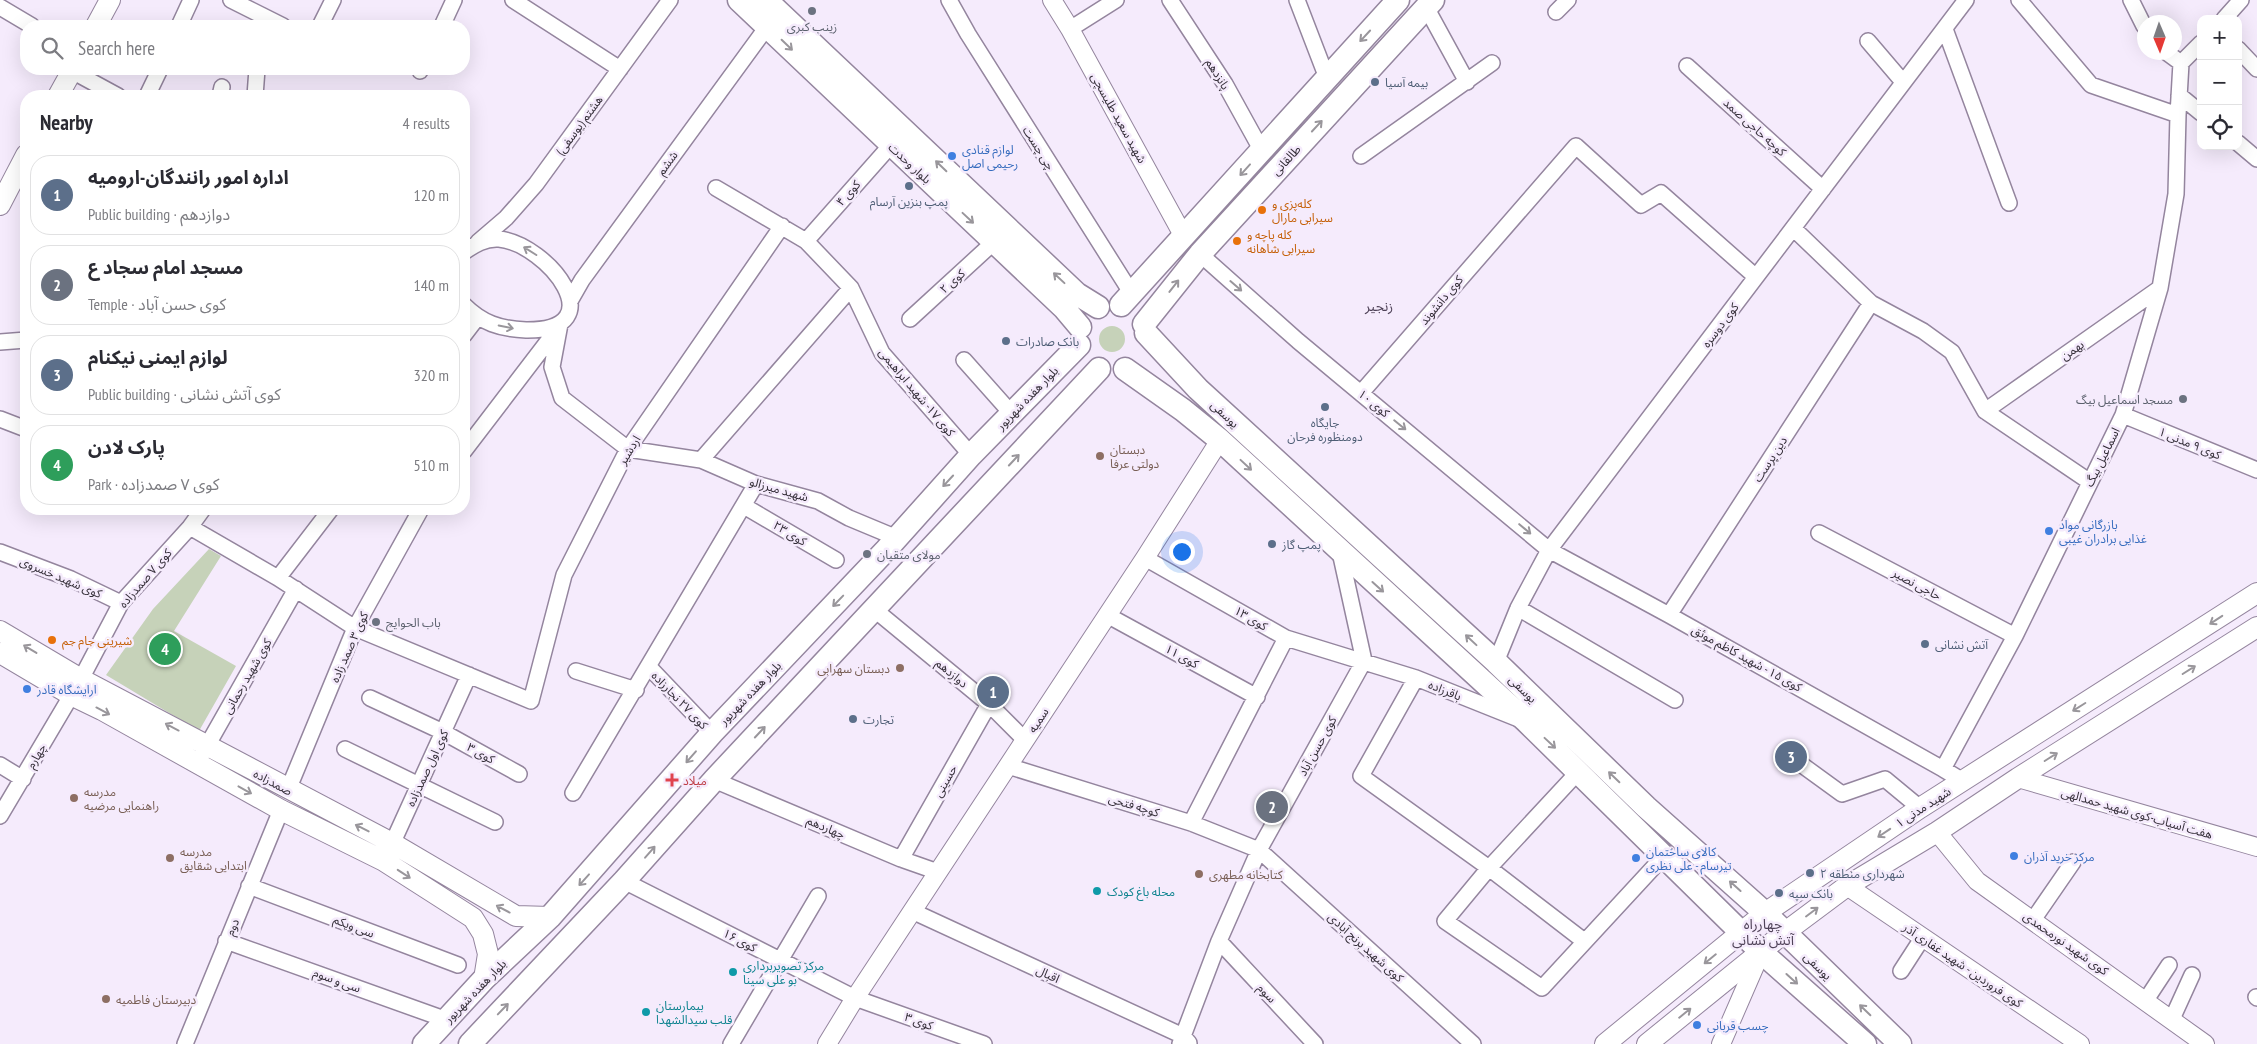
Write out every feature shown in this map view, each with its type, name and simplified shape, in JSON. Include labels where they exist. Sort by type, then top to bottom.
[{"type":"main road","points":[[99,20],[110,0]]},
{"type":"main road","name":"بلوار وحدت","points":[[739,0],[771,13],[898,138],[994,242],[1064,308],[1079,336]]},
{"type":"main road","name":"طالقانی","points":[[1127,300],[1398,0]]},
{"type":"main road","name":"طالقانی","points":[[1145,329],[1200,254],[1429,3]]},
{"type":"main road","points":[[61,90],[70,75]]},
{"type":"main road","name":"بلوار وحدت","points":[[898,138],[1077,294],[1098,307]]},
{"type":"main road","points":[[1,198],[20,165]]},
{"type":"main road","points":[[1127,300],[1145,329],[1144,351],[1140,358],[1126,369],[1117,372],[1099,369],[1083,355],[1079,336],[1086,316],[1105,304],[1127,300]]},
{"type":"main road","name":"یوسفی","points":[[1145,329],[1198,389],[1496,662],[1638,815],[1664,856],[1761,952],[1865,1044]]},
{"type":"main road","name":"بلوار هفده شهریور","points":[[424,1044],[484,979],[550,917],[712,733],[892,544],[971,455],[1012,414],[1079,336]]},
{"type":"main road","points":[[470,1044],[624,882],[714,780],[1099,369]]},
{"type":"main road","name":"یوسفی","points":[[1126,369],[1183,410],[1220,440],[1579,771],[1766,913],[1784,933],[1900,1044]]},
{"type":"main road","points":[[1183,410],[1198,389]]},
{"type":"main road","points":[[892,544],[910,572]]},
{"type":"main road","name":"شهید مدنی ۱","points":[[1605,1044],[1766,913],[1920,808],[2257,593]]},
{"type":"main road","points":[[1647,1044],[1784,933],[1847,886],[1937,832],[2018,778],[2257,628]]},
{"type":"main road","name":"صمدزاده","points":[[0,631],[76,687],[102,710],[280,810],[388,852],[473,918],[483,934],[488,954],[484,979]]},
{"type":"main road","name":"صمدزاده","points":[[0,653],[207,746],[288,790],[388,852],[516,916],[550,917]]},
{"type":"main road","points":[[1963,781],[1978,804]]},
{"type":"main road","points":[[280,810],[288,790]]},
{"type":"main road","points":[[1920,808],[1937,832]]},
{"type":"street","points":[[182,20],[191,0]]},
{"type":"street","points":[[231,0],[271,20]]},
{"type":"street","points":[[323,20],[333,0]]},
{"type":"street","points":[[445,20],[454,0]]},
{"type":"street","points":[[513,0],[620,69]]},
{"type":"street","name":"هشتم (یوسفی)","points":[[470,248],[513,211],[536,184],[670,0]]},
{"type":"street","name":"چی چست","points":[[948,0],[1127,300]]},
{"type":"street","name":"شهید سعید طلیسچی","points":[[1052,0],[1070,29],[1184,237]]},
{"type":"street","points":[[1070,29],[1116,0]]},
{"type":"street","name":"پانزدهم","points":[[1170,0],[1225,84],[1262,151]]},
{"type":"street","points":[[1297,0],[1327,78]]},
{"type":"street","points":[[1556,12],[1568,0]]},
{"type":"street","name":"کوی دوسره","points":[[1496,662],[1518,608],[1549,550],[1966,0]]},
{"type":"street","points":[[2019,0],[2092,85],[2178,115]]},
{"type":"street","points":[[2132,0],[2139,15]]},
{"type":"street","points":[[2228,15],[2241,0]]},
{"type":"street","points":[[1429,3],[1467,82]]},
{"type":"street","points":[[0,7],[22,20]]},
{"type":"street","name":"ششم","points":[[560,324],[568,316],[570,301],[582,280],[771,13]]},
{"type":"street","points":[[1944,29],[2009,203]]},
{"type":"street","points":[[1868,41],[1903,82]]},
{"type":"street","points":[[2178,60],[2182,63],[2197,47]]},
{"type":"street","points":[[2242,53],[2257,69]]},
{"type":"street","points":[[1361,156],[1492,63]]},
{"type":"street","name":"اسماعیل بیگ","points":[[1943,769],[2015,636],[2123,416],[2160,288],[2176,194],[2178,115],[2182,63]]},
{"type":"street","name":"کوچه حاجی صمد","points":[[1687,66],[1823,189]]},
{"type":"street","points":[[82,75],[108,90]]},
{"type":"street","points":[[150,90],[157,75]]},
{"type":"street","points":[[255,90],[257,75]]},
{"type":"street","points":[[2179,95],[2197,110]]},
{"type":"street","name":"کوی ۴","points":[[806,241],[898,138]]},
{"type":"street","name":"کوی دانشوند","points":[[1362,393],[1521,207],[1576,146],[1641,205],[1661,193],[1756,277]]},
{"type":"street","points":[[2242,146],[2257,158]]},
{"type":"street","name":"کوی ۱۷- شهید ابراهیمی","points":[[716,188],[806,241],[851,288],[882,353],[971,455]]},
{"type":"street","name":"اردشیر","points":[[470,675],[532,701],[564,576],[628,449],[782,226]]},
{"type":"street","points":[[1793,228],[1871,303],[1923,331],[1952,352],[1985,411],[2090,482]]},
{"type":"street","points":[[478,242],[498,239],[519,244],[535,254],[552,269],[564,286],[570,301]]},
{"type":"street","name":"کوی ۲","points":[[910,319],[994,242]]},
{"type":"street","name":"کوی ۱۰","points":[[1200,254],[1298,341],[1549,550]]},
{"type":"street","points":[[701,460],[851,288]]},
{"type":"street","name":"بهمن","points":[[1985,411],[2160,288]]},
{"type":"street","name":"دین پرست","points":[[1669,615],[1871,303]]},
{"type":"street","points":[[470,311],[477,318],[516,330],[550,328],[560,324]]},
{"type":"street","points":[[470,327],[477,318]]},
{"type":"street","points":[[560,324],[552,368],[562,398],[628,449]]},
{"type":"street","points":[[470,443],[560,324]]},
{"type":"street","points":[[0,342],[20,340]]},
{"type":"street","points":[[964,360],[1012,414]]},
{"type":"street","name":"کوی ۹ مدنی ۱","points":[[2123,416],[2257,470]]},
{"type":"street","points":[[0,419],[20,427]]},
{"type":"street","name":"سمیه","points":[[827,1044],[855,998],[1145,558],[1220,440]]},
{"type":"street","name":"شهید میرزالو","points":[[628,449],[701,460],[756,484],[818,501],[892,544]]},
{"type":"street","points":[[573,793],[636,690],[756,484]]},
{"type":"street","name":"کوی ۲۳","points":[[744,506],[836,560]]},
{"type":"street","name":"کوی ۷ صمدزاده","points":[[76,687],[121,603],[199,515]]},
{"type":"street","points":[[278,578],[326,515]]},
{"type":"street","name":"کوی ۳ صمد زاده","points":[[288,790],[355,628],[418,515]]},
{"type":"street","points":[[190,527],[278,578],[355,628],[470,675]]},
{"type":"street","name":"حاجی نصیر","points":[[1820,532],[2015,636]]},
{"type":"street","name":"کوی ۱۵ - شهید کاظم موثق","points":[[1549,550],[1943,769]]},
{"type":"street","name":"کوی شهید خسروی","points":[[0,552],[71,580],[121,603]]},
{"type":"street","points":[[1340,552],[1364,661]]},
{"type":"street","name":"کوی ۱۳","points":[[1145,558],[1286,638],[1364,661]]},
{"type":"street","name":"کوی شهید رحمانی","points":[[198,764],[296,590]]},
{"type":"street","points":[[1518,608],[1675,700]]},
{"type":"street","name":"دوازدهم","points":[[875,610],[989,704],[1025,740]]},
{"type":"street","name":"کوی ۱۱","points":[[1107,615],[1257,697]]},
{"type":"street","points":[[1191,823],[1286,638]]},
{"type":"street","name":"باقرزاده","points":[[1364,661],[1416,678],[1526,721]]},
{"type":"street","name":"کوی حسن آباد","points":[[1184,1041],[1219,941],[1259,850],[1364,661]]},
{"type":"street","name":"کوی ۲۷ نجارزاده","points":[[649,667],[712,733]]},
{"type":"street","points":[[576,671],[636,690]]},
{"type":"street","name":"کوی اول صمدزاده","points":[[388,852],[470,675]]},
{"type":"street","points":[[1416,678],[1361,776],[1489,868],[1584,941]]},
{"type":"street","name":"چهارم","points":[[0,816],[76,687]]},
{"type":"street","points":[[370,698],[443,732]]},
{"type":"street","name":"حسینی","points":[[902,859],[989,704]]},
{"type":"street","name":"کوی ۳","points":[[443,732],[519,774]]},
{"type":"street","points":[[345,749],[495,822]]},
{"type":"street","points":[[1792,757],[1842,794],[1885,780],[1920,808]]},
{"type":"street","points":[[0,765],[23,779]]},
{"type":"street","name":"کوچه فتحی","points":[[1008,766],[1191,823],[1259,850]]},
{"type":"street","points":[[1943,769],[1963,781]]},
{"type":"street","points":[[1579,771],[1489,868],[1446,921],[1542,988],[1664,856]]},
{"type":"street","name":"هفت آسیاب-کوی شهید حمدالهی","points":[[2018,778],[2257,847]]},
{"type":"street","name":"چهاردهم","points":[[714,780],[902,859],[938,872]]},
{"type":"street","name":"دوم","points":[[185,1044],[280,810]]},
{"type":"street","name":"کوی شهید نورمحمدی","points":[[1937,832],[1978,881],[2205,1044]]},
{"type":"street","name":"کوی شهید برنج آبادی","points":[[1259,850],[1473,1044]]},
{"type":"street","points":[[2033,920],[2072,862]]},
{"type":"street","name":"کوی ۱۶","points":[[624,882],[855,998]]},
{"type":"street","name":"سی ویکم","points":[[249,886],[458,965]]},
{"type":"street","name":"کوی فروردین - شهید غفاری آذر","points":[[1847,886],[2080,1044]]},
{"type":"street","points":[[731,1044],[818,896]]},
{"type":"street","name":"اقبال","points":[[912,911],[1184,1041]]},
{"type":"street","points":[[1901,971],[1923,938]]},
{"type":"street","name":"سی و سوم","points":[[226,941],[447,1020]]},
{"type":"street","name":"سوم","points":[[1219,941],[1315,1044]]},
{"type":"street","points":[[1721,1044],[1761,952]]},
{"type":"street","points":[[2146,1000],[2168,965]]},
{"type":"street","points":[[2172,1019],[2192,975]]},
{"type":"street","name":"کوی ۳","points":[[855,998],[984,1044]]},
{"type":"green space","points":[[1112,326],[1121,330],[1125,339],[1121,348],[1112,352],[1103,348],[1099,339],[1103,330]]},
{"type":"green space","points":[[209,549],[221,556],[174,631],[236,666],[199,731],[106,675],[153,609]]},
{"type":"place","name":"زینب کبری","points":[[812,11]]},
{"type":"place","name":"بیمه آسیا","points":[[1375,82]]},
{"type":"place","name":"لوازم قنادی رحیمی اصل","points":[[952,156]]},
{"type":"place","name":"پمپ بنزین آرسام","points":[[909,186]]},
{"type":"place","name":"کله‌پزی و سیرابی مارال","points":[[1262,210]]},
{"type":"place","name":"کله پاچه و سیرابی شاهانه","points":[[1237,241]]},
{"type":"place","name":"بانک صادرات","points":[[1006,341]]},
{"type":"place","name":"مسجد اسماعیل بیگ","points":[[2183,399]]},
{"type":"place","name":"جایگاه دومنظوره فرحان","points":[[1325,407]]},
{"type":"place","name":"دبستان دولتی عرفا","points":[[1100,456]]},
{"type":"place","name":"بازرگانی مواد غذایی برادران غیبی","points":[[2049,531]]},
{"type":"place","name":"پمپ گاز","points":[[1272,544]]},
{"type":"place","name":"مولای متقیان","points":[[867,554]]},
{"type":"place","name":"باب الحوایج","points":[[376,622]]},
{"type":"place","name":"شیرینی جام جم","points":[[52,640]]},
{"type":"place","name":"آتش نشانی","points":[[1925,644]]},
{"type":"place","name":"پارک لادن","points":[[165,649]]},
{"type":"place","name":"دبستان سهرابی","points":[[900,668]]},
{"type":"place","name":"ارایشگاه قادر","points":[[27,689]]},
{"type":"place","name":"اداره امور رانندگان-ارومیه","points":[[993,692]]},
{"type":"place","name":"تجارت","points":[[853,719]]},
{"type":"place","name":"لوازم ایمنی نیکنام","points":[[1791,757]]},
{"type":"place","name":"میلاد","points":[[672,780]]},
{"type":"place","name":"مدرسه راهنمایی مرضیه","points":[[74,798]]},
{"type":"place","name":"مسجد امام سجاد ع","points":[[1272,807]]},
{"type":"place","name":"مرکز خرید آذران","points":[[2014,856]]},
{"type":"place","name":"مدرسه ابتدایی شقایق","points":[[170,858]]},
{"type":"place","name":"کالای ساختمان تیرسام - علی نظری","points":[[1636,858]]},
{"type":"place","name":"شهرداری منطقه ۲","points":[[1810,873]]},
{"type":"place","name":"کتابخانه مطهری","points":[[1199,874]]},
{"type":"place","name":"محله باغ کودک","points":[[1097,891]]},
{"type":"place","name":"بانک سپه","points":[[1779,893]]},
{"type":"place","name":"مرکز تصویربرداری بو علی سینا","points":[[733,972]]},
{"type":"place","name":"دبیرستان فاطمیه","points":[[106,999]]},
{"type":"place","name":"بیمارستان قلب سیدالشهدا","points":[[646,1012]]},
{"type":"place","name":"چسب قربانی","points":[[1697,1025]]},
{"type":"district","name":"زنجیر","points":[[1379,306]]},
{"type":"district","name":"چهارراه آتش نشانی","points":[[1763,932]]}]
